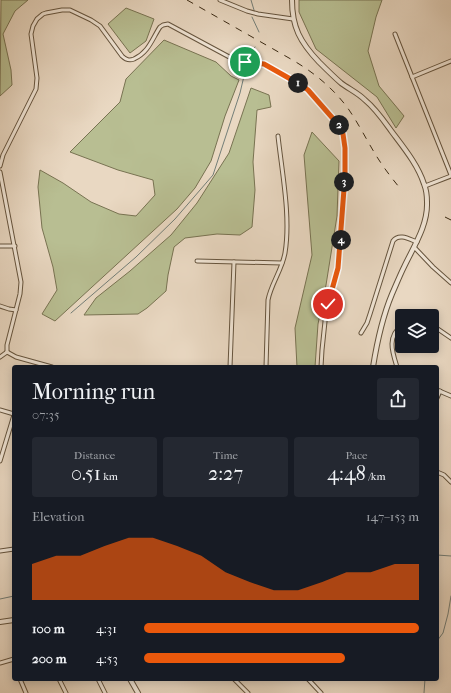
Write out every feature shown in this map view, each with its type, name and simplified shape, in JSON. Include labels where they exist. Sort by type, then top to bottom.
[{"type":"street","points":[[220,0],[258,14],[294,19]]},
{"type":"street","points":[[292,0],[294,19],[299,36],[309,51],[328,72],[360,95],[375,109],[416,166],[425,186],[427,204],[422,231],[385,311],[376,345],[373,365]]},
{"type":"street","points":[[0,166],[3,155],[36,89],[37,78],[30,34],[33,26],[40,16],[46,13],[70,10],[91,20],[100,26],[122,56],[126,59],[132,59],[143,54],[160,27],[168,24],[233,60],[264,64],[301,85],[308,90],[336,122],[345,141],[345,176],[338,268],[326,312],[321,365]]},
{"type":"street","points":[[395,34],[451,175],[425,186]]},
{"type":"street","points":[[412,78],[451,61]]},
{"type":"street","points":[[266,365],[268,300],[285,253],[287,220],[278,136]]},
{"type":"street","points":[[0,172],[21,282],[20,294],[7,346],[7,352]]},
{"type":"street","points":[[361,333],[367,323],[393,241],[395,238],[400,237],[417,242]]},
{"type":"street","points":[[0,246],[15,246]]},
{"type":"street","points":[[414,248],[451,283]]},
{"type":"street","points":[[197,261],[282,263]]},
{"type":"street","points":[[230,365],[234,262]]},
{"type":"street","points":[[0,306],[16,310]]},
{"type":"street","points":[[439,330],[451,338]]},
{"type":"street","points":[[395,333],[392,343],[396,365]]},
{"type":"street","points":[[0,357],[7,352]]},
{"type":"street","points":[[7,352],[16,357],[45,365]]},
{"type":"street","points":[[439,391],[451,396]]},
{"type":"street","points":[[0,410],[12,413]]},
{"type":"street","points":[[0,461],[12,421]]},
{"type":"street","points":[[439,473],[444,475],[451,482]]},
{"type":"street","points":[[0,551],[12,549]]},
{"type":"street","points":[[0,622],[12,620]]},
{"type":"street","points":[[0,662],[12,659]]},
{"type":"street","points":[[21,681],[26,693]]},
{"type":"street","points":[[60,681],[66,693]]},
{"type":"street","points":[[99,681],[105,693]]},
{"type":"street","points":[[131,681],[138,693]]},
{"type":"street","points":[[236,681],[248,693]]},
{"type":"street","points":[[310,681],[321,693]]},
{"type":"green space","points":[[1,0],[28,0],[15,11],[3,34],[11,70],[12,85],[0,96]]},
{"type":"green space","points":[[299,0],[382,0],[376,17],[368,51],[379,86],[404,116],[396,128],[377,97],[316,49],[299,12]]},
{"type":"green space","points":[[126,8],[154,19],[146,41],[130,53],[108,24]]},
{"type":"green space","points":[[164,40],[216,62],[231,76],[239,80],[225,116],[211,161],[195,188],[177,209],[55,321],[42,314],[57,290],[53,267],[42,228],[38,187],[40,170],[63,183],[91,202],[119,214],[136,216],[155,195],[153,180],[118,170],[70,152],[120,102],[126,79]]},
{"type":"green space","points":[[251,88],[269,95],[271,107],[257,110],[253,162],[255,190],[252,227],[240,235],[217,234],[185,238],[174,247],[166,291],[138,314],[84,315],[96,298],[171,235],[197,203],[229,153]]},
{"type":"green space","points":[[312,132],[339,161],[337,216],[318,324],[315,365],[297,365],[295,328],[312,255],[304,155]]},
{"type":"waterway","points":[[251,0],[254,10]]},
{"type":"waterway","points":[[252,17],[259,32]]},
{"type":"waterway","points":[[245,59],[255,47]]},
{"type":"waterway","points":[[71,313],[136,257],[175,219],[213,175],[240,93],[244,76],[243,67]]},
{"type":"waterway","points":[[439,555],[451,556]]},
{"type":"waterway","points":[[0,599],[12,596]]},
{"type":"waterway","points":[[439,638],[443,633],[451,596]]},
{"type":"waterway","points":[[424,693],[425,681]]},
{"type":"railway","points":[[187,0],[297,63],[328,86],[347,107],[380,161],[399,187]]},
{"type":"railway","points":[[445,217],[451,220]]},
{"type":"route","points":[[245,62],[264,64],[308,90],[340,127],[343,134],[345,141],[345,176],[338,268],[328,304]]}]
